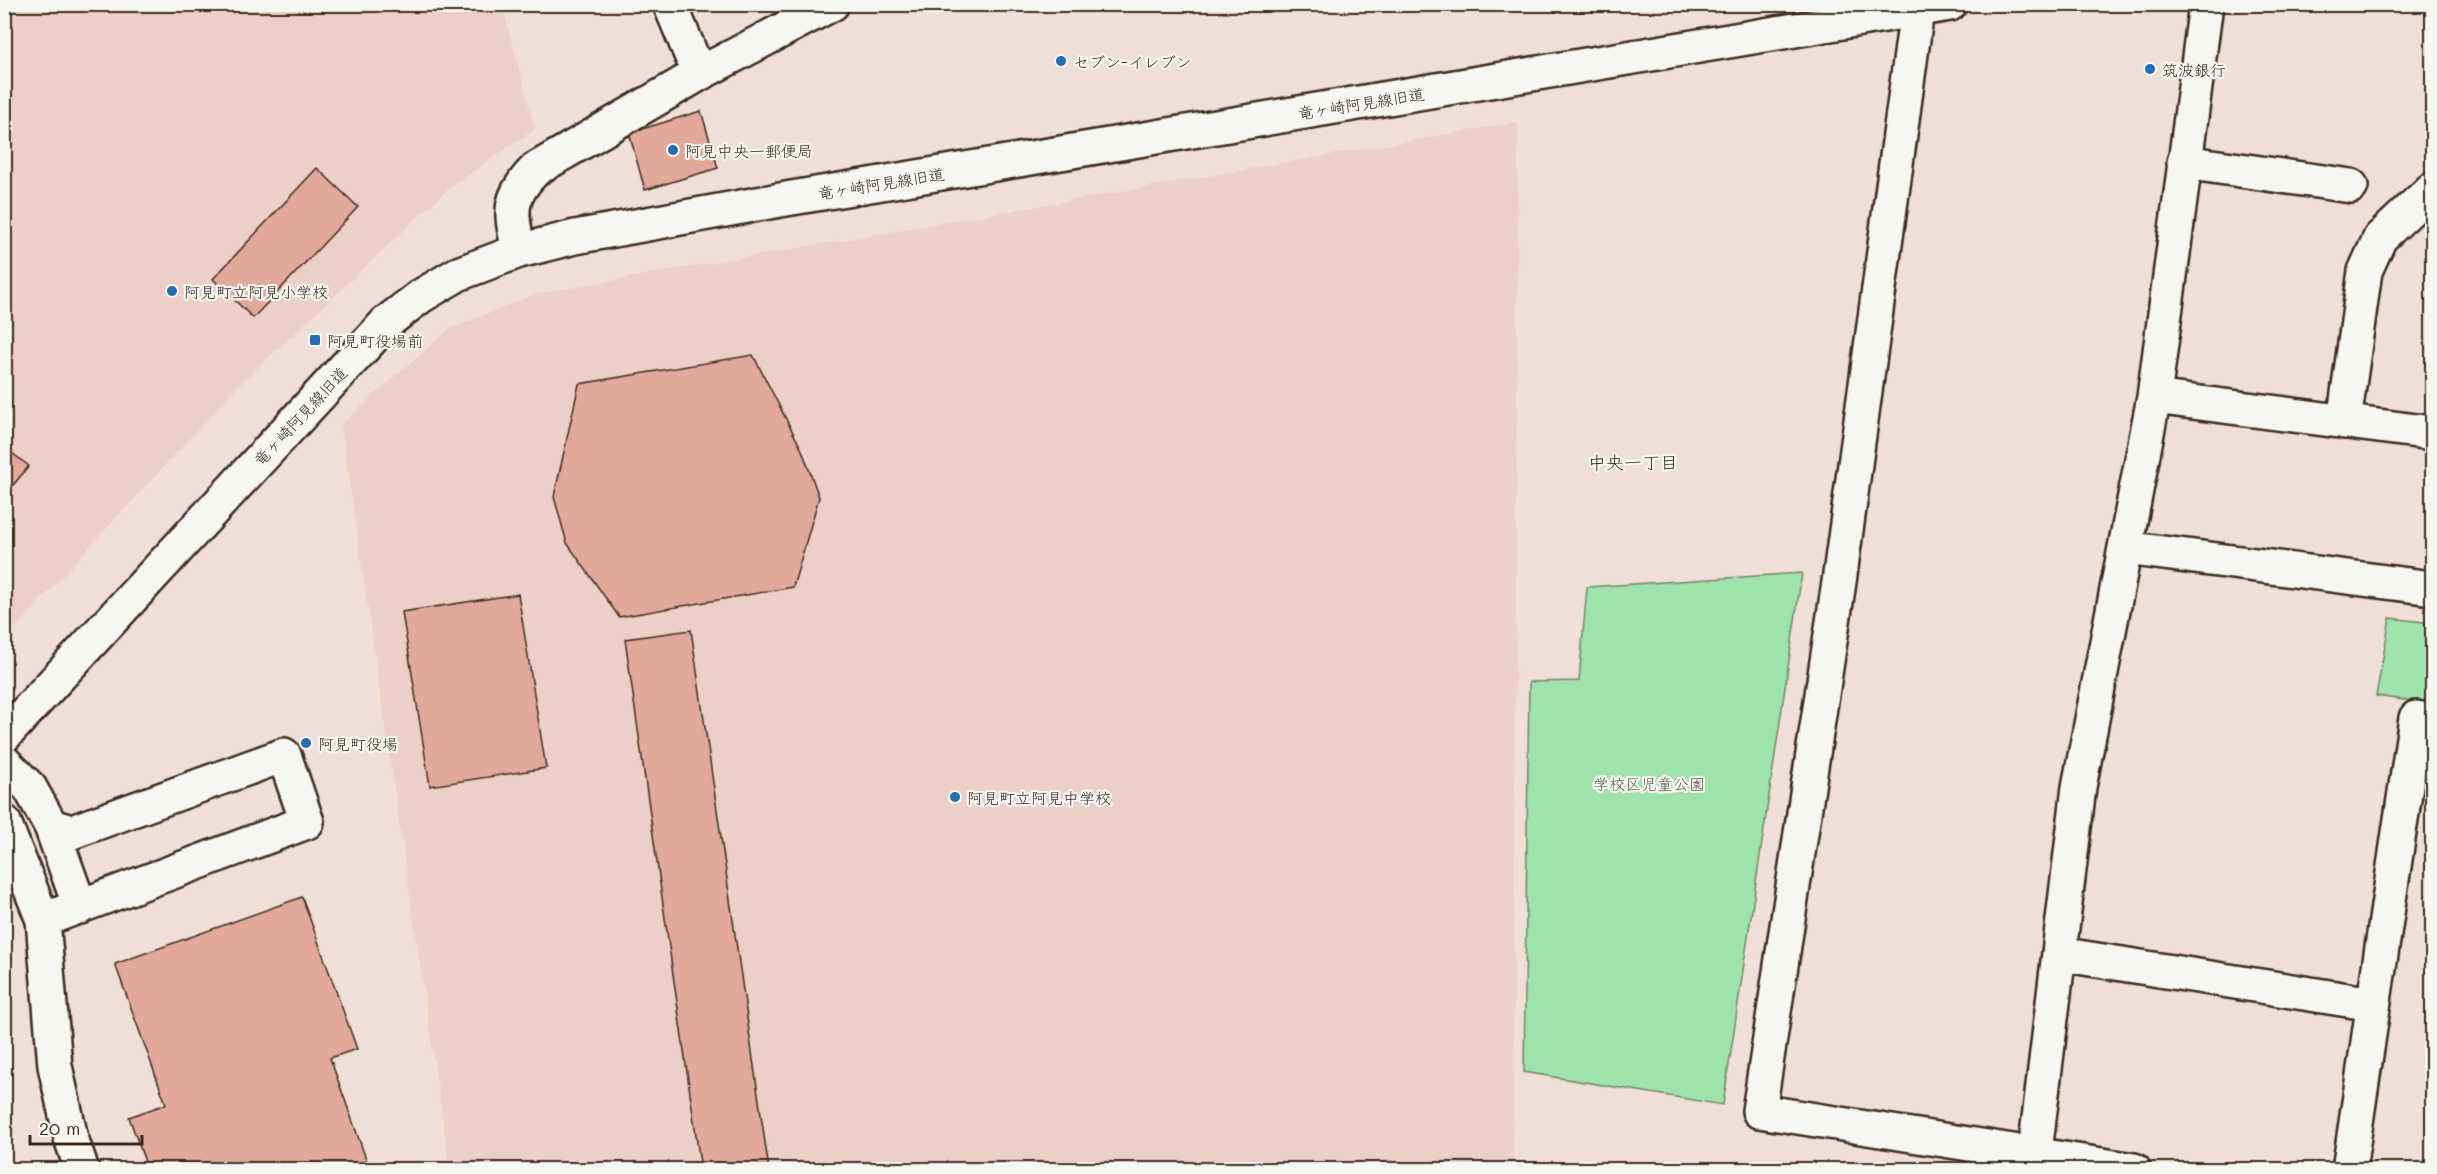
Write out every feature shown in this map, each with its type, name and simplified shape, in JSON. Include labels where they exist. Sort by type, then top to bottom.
[{"type":"street","points":[[670,4],[699,74]]},
{"type":"street","points":[[519,251],[512,218],[513,198],[521,184],[536,169],[699,74],[832,4]]},
{"type":"street","name":"竜ヶ崎阿見線旧道","points":[[4,736],[387,322],[421,296],[458,274],[519,251],[575,237],[769,202],[1950,4]]},
{"type":"street","points":[[2035,1152],[2079,788],[2154,397],[2206,4]]},
{"type":"street","points":[[1917,10],[1839,582],[1759,1111],[2035,1152],[2134,1170]]},
{"type":"street","points":[[2184,162],[2351,186]]},
{"type":"street","points":[[2344,422],[2365,271],[2380,238],[2433,189]]},
{"type":"street","points":[[2154,397],[2433,433]]},
{"type":"street","points":[[2125,548],[2433,588]]},
{"type":"street","points":[[2349,1170],[2416,718],[2433,721]]},
{"type":"street","points":[[43,920],[307,822],[284,756],[72,832],[51,826]]},
{"type":"street","points":[[4,762],[30,788],[51,826],[80,907]]},
{"type":"street","points":[[4,822],[43,920],[56,1066],[71,1138],[82,1170]]},
{"type":"street","points":[[2058,954],[2373,1004]]},
{"type":"shaded area","name":"阿見町立阿見小学校","points":[[5,5],[502,5],[535,129],[449,188],[230,394],[5,639]]},
{"type":"shaded area","name":"阿見町立阿見中学校","points":[[1518,122],[1513,1169],[450,1169],[341,424],[448,330],[536,294]]},
{"type":"green space","name":"学校区児童公園","points":[[1802,573],[1723,1105],[1524,1072],[1529,682],[1579,681],[1587,587]]},
{"type":"green space","points":[[2390,618],[2432,623],[2432,704],[2376,696]]},
{"type":"building","points":[[701,111],[718,168],[645,190],[629,133]]},
{"type":"building","points":[[317,168],[358,207],[253,318],[213,279]]},
{"type":"building","points":[[753,355],[802,450],[819,497],[793,587],[619,617],[567,543],[554,497],[579,384]]},
{"type":"building","points":[[4,447],[29,466],[4,496]]},
{"type":"building","points":[[518,594],[546,768],[430,786],[402,612]]},
{"type":"building","points":[[691,630],[769,1170],[701,1170],[625,639]]},
{"type":"building","points":[[302,897],[357,1049],[330,1058],[370,1170],[148,1170],[129,1117],[166,1104],[115,964]]},
{"type":"place","name":"セブン-イレブン","points":[[1061,61]]},
{"type":"place","name":"筑波銀行","points":[[2150,69]]},
{"type":"place","name":"阿見中央一郵便局","points":[[673,150]]},
{"type":"place","name":"阿見町立阿見小学校","points":[[172,291]]},
{"type":"place","name":"阿見町役場前","points":[[315,340]]},
{"type":"place","name":"阿見町役場","points":[[306,743]]},
{"type":"place","name":"阿見町立阿見中学校","points":[[955,797]]},
{"type":"district","name":"中央一丁目","points":[[1633,462]]}]
